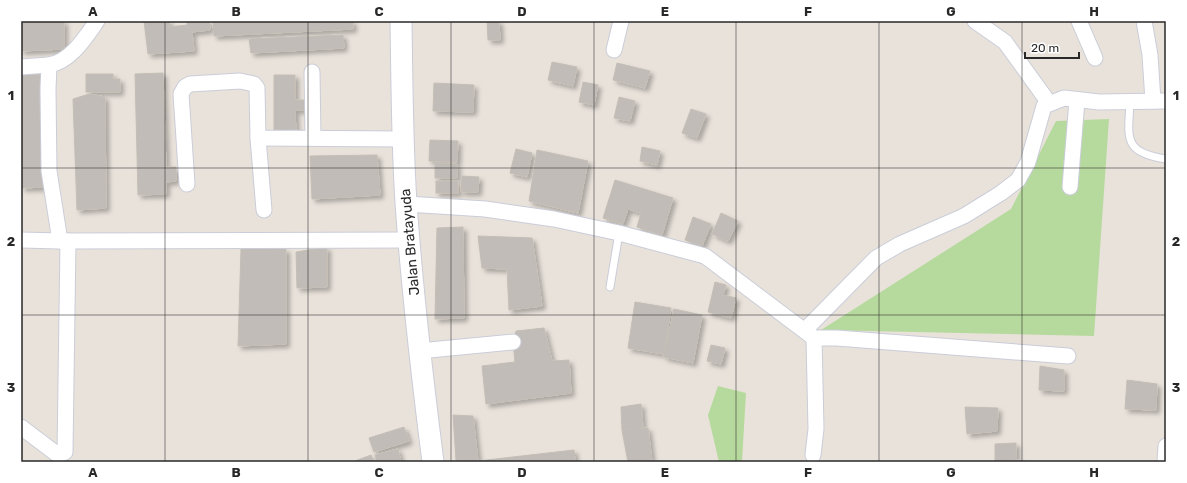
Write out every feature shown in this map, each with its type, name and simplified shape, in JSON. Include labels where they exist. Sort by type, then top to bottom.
[{"type":"street","points":[[21,67],[57,64],[69,55],[97,21]]},
{"type":"street","name":"Jalan Bratayuda","points":[[401,21],[403,139],[406,204],[419,351],[433,462]]},
{"type":"street","points":[[614,50],[621,21]]},
{"type":"street","points":[[975,21],[1004,42],[1049,103]]},
{"type":"street","points":[[1079,21],[1095,58]]},
{"type":"street","points":[[814,454],[816,429],[810,334],[876,258],[900,244],[964,216],[1001,193],[1018,180],[1028,162],[1041,111],[1044,106],[1064,98],[1099,102],[1159,101],[1144,21]]},
{"type":"street","points":[[21,427],[58,455],[65,452],[64,241],[49,171],[49,65]]},
{"type":"street","points":[[312,72],[313,138]]},
{"type":"street","points":[[187,184],[181,94],[187,86],[240,81],[254,84],[256,88],[258,138],[264,210]]},
{"type":"street","points":[[1070,187],[1077,100]]},
{"type":"street","points":[[258,138],[403,139]]},
{"type":"street","points":[[406,204],[485,209],[554,219],[619,233],[705,256],[810,334],[837,338],[1068,356]]},
{"type":"street","points":[[21,240],[410,240]]},
{"type":"street","points":[[419,351],[513,342]]},
{"type":"street","points":[[1165,462],[1166,446]]},
{"type":"lane","points":[[1130,102],[1128,134],[1132,145],[1140,153],[1166,159]]},
{"type":"lane","points":[[610,287],[619,233]]},
{"type":"green space","points":[[1109,119],[1094,336],[821,330],[1011,209],[1056,121]]},
{"type":"green space","points":[[718,386],[746,393],[742,462],[719,462],[708,415]]},
{"type":"building","points":[[21,21],[64,21],[64,49],[21,51]]},
{"type":"building","points":[[144,21],[170,21],[169,27],[187,25],[187,21],[209,21],[210,30],[192,32],[194,51],[148,54]]},
{"type":"building","points":[[213,21],[353,21],[353,29],[214,36]]},
{"type":"building","points":[[487,21],[499,21],[500,40],[488,40]]},
{"type":"building","points":[[343,35],[344,48],[251,53],[249,39]]},
{"type":"building","points":[[552,62],[577,67],[573,86],[548,80]]},
{"type":"building","points":[[617,63],[650,71],[645,88],[613,80]]},
{"type":"building","points":[[163,73],[166,167],[176,167],[176,181],[166,182],[166,194],[138,195],[135,74]]},
{"type":"building","points":[[42,74],[45,187],[22,188],[21,75]]},
{"type":"building","points":[[86,74],[113,74],[113,79],[120,79],[120,92],[86,92]]},
{"type":"building","points":[[274,75],[295,75],[295,100],[306,100],[306,110],[295,110],[296,133],[274,133]]},
{"type":"building","points":[[583,82],[598,85],[594,105],[579,102]]},
{"type":"building","points":[[434,83],[474,85],[473,112],[433,111]]},
{"type":"building","points":[[89,94],[105,97],[106,208],[77,210],[73,99]]},
{"type":"building","points":[[619,97],[635,101],[630,121],[614,118]]},
{"type":"building","points":[[691,109],[706,114],[697,138],[682,133]]},
{"type":"building","points":[[430,140],[458,141],[457,162],[429,161]]},
{"type":"building","points":[[642,147],[660,151],[657,165],[640,161]]},
{"type":"building","points":[[516,149],[532,153],[527,177],[510,173]]},
{"type":"building","points":[[537,150],[588,161],[578,213],[529,201]]},
{"type":"building","points":[[377,155],[380,195],[312,199],[310,156]]},
{"type":"building","points":[[435,163],[457,164],[457,178],[435,178]]},
{"type":"building","points":[[462,176],[479,177],[478,192],[461,192]]},
{"type":"building","points":[[615,180],[673,198],[662,235],[637,227],[641,213],[628,209],[623,224],[603,218]]},
{"type":"building","points":[[436,181],[458,181],[458,193],[436,193]]},
{"type":"building","points":[[721,213],[738,221],[728,241],[712,234]]},
{"type":"building","points":[[693,217],[711,224],[702,246],[685,240]]},
{"type":"building","points":[[463,227],[464,318],[435,319],[437,228]]},
{"type":"building","points":[[478,236],[532,238],[542,306],[509,310],[507,269],[482,268]]},
{"type":"building","points":[[327,247],[327,287],[297,288],[296,252]]},
{"type":"building","points":[[241,249],[286,249],[286,344],[238,346]]},
{"type":"building","points":[[715,282],[726,285],[723,295],[736,298],[731,318],[708,312]]},
{"type":"building","points":[[635,302],[671,308],[664,354],[628,348]]},
{"type":"building","points":[[674,309],[702,315],[693,363],[664,357]]},
{"type":"building","points":[[544,328],[552,361],[569,360],[571,393],[486,404],[482,366],[515,362],[513,342],[516,331]]},
{"type":"building","points":[[711,345],[725,348],[721,364],[707,361]]},
{"type":"building","points":[[1040,366],[1064,370],[1064,391],[1039,390]]},
{"type":"building","points":[[1127,380],[1157,384],[1156,410],[1125,409]]},
{"type":"building","points":[[641,404],[643,428],[622,430],[621,407]]},
{"type":"building","points":[[965,407],[998,408],[997,431],[967,434]]},
{"type":"building","points":[[453,415],[473,416],[478,461],[456,460]]},
{"type":"building","points":[[404,427],[409,441],[374,452],[369,438]]},
{"type":"building","points":[[648,428],[652,462],[628,462],[622,430]]},
{"type":"building","points":[[1016,443],[1016,460],[1031,462],[995,462],[995,444]]},
{"type":"building","points":[[398,449],[401,462],[377,462],[375,455]]},
{"type":"building","points":[[574,450],[575,462],[471,461],[478,461]]},
{"type":"building","points":[[371,455],[374,462],[355,462],[355,461]]}]
